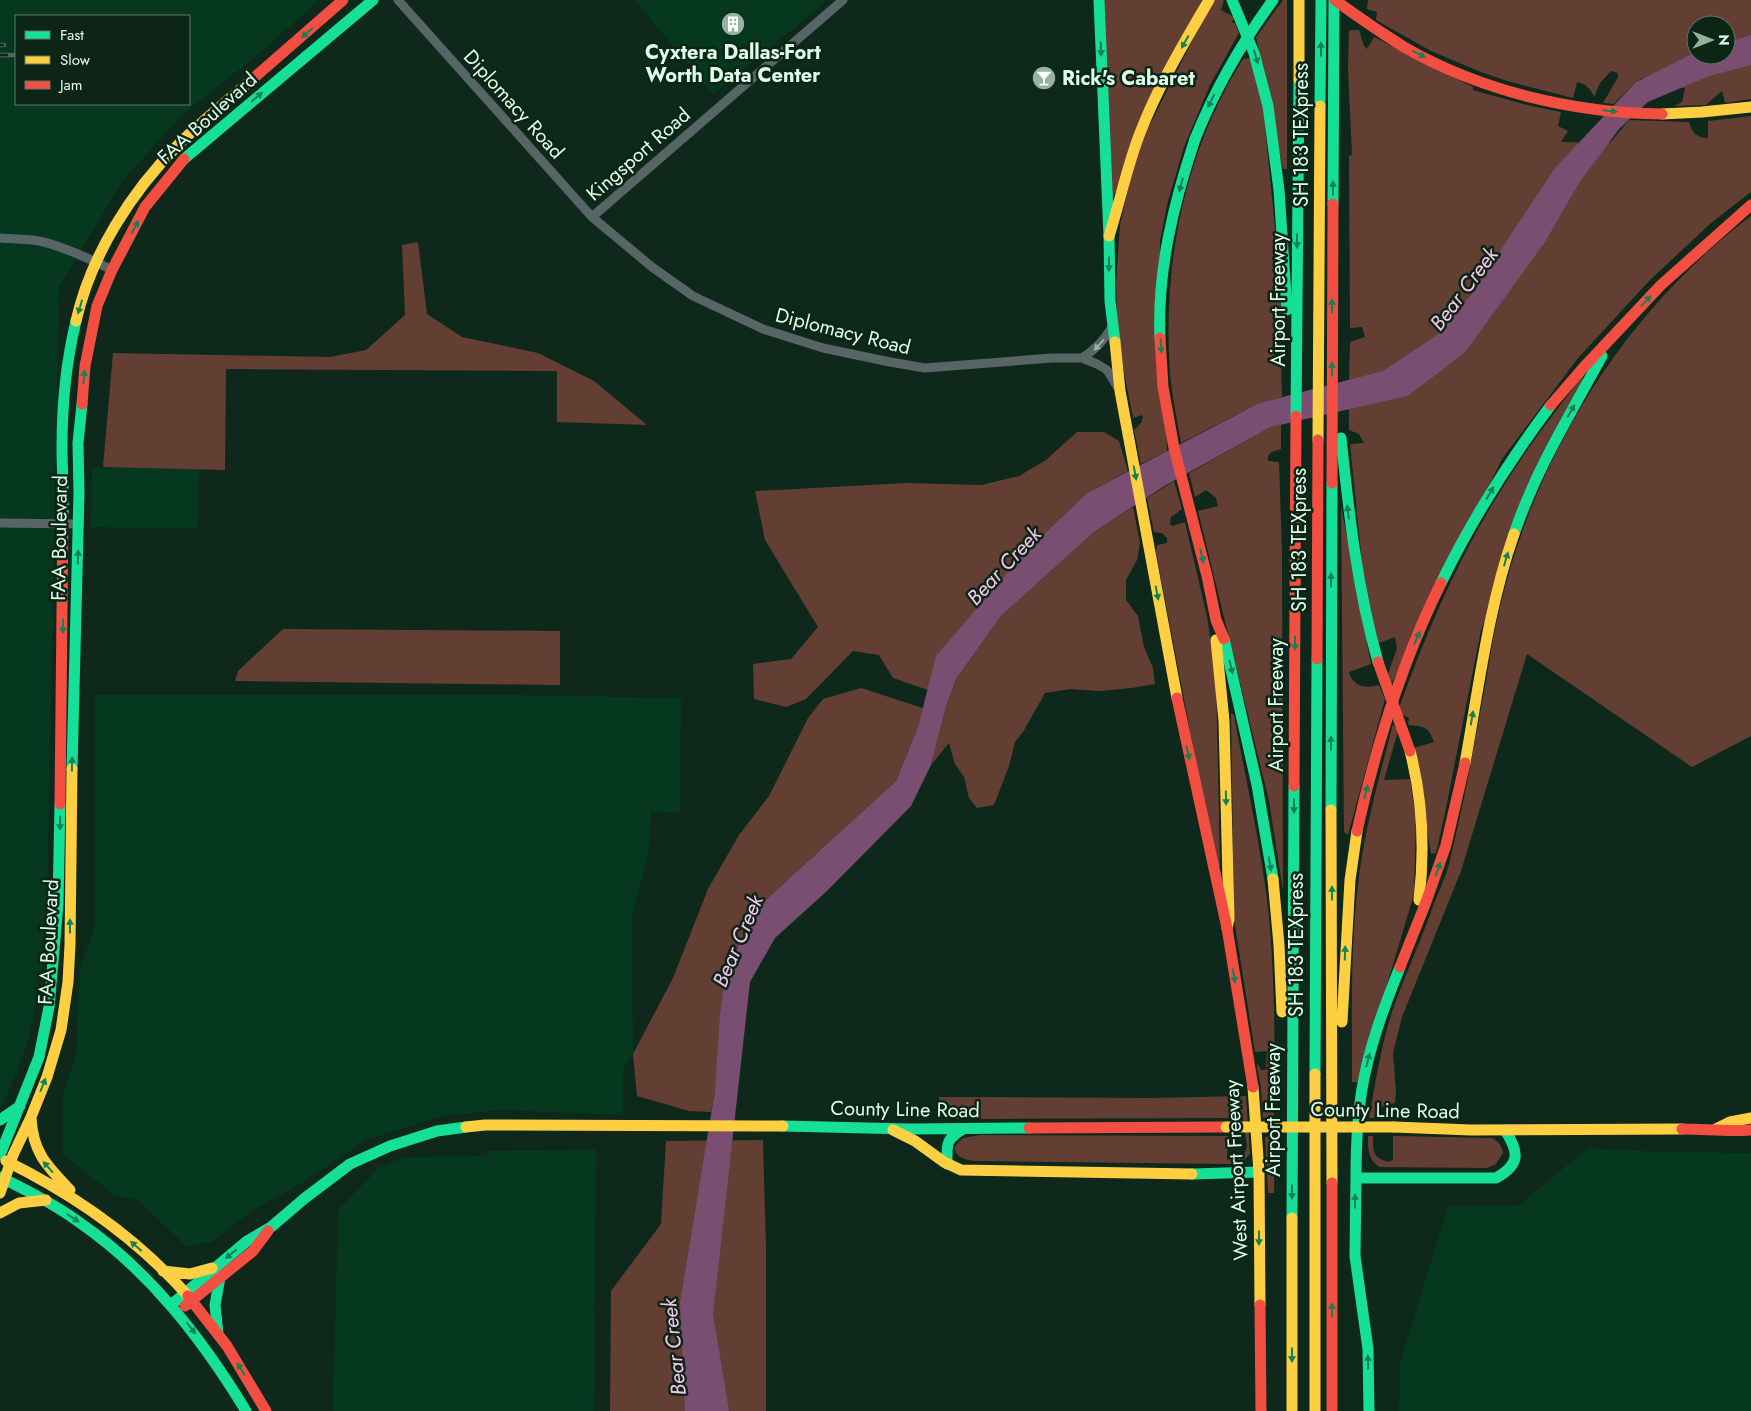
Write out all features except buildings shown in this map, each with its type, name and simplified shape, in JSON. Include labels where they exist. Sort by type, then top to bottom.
[{"type":"main road","name":"FAA Boulevard","points":[[0,1155],[39,1057],[49,1008],[65,850],[68,676],[62,437],[67,368],[79,309],[97,262],[127,210],[173,149],[198,125],[273,63],[344,0]]},
{"type":"main road","name":"FAA Boulevard","points":[[68,676],[79,524],[78,443],[85,366],[97,306],[112,270],[145,207],[184,159],[373,0]]},
{"type":"main road","points":[[1099,0],[1112,327],[1120,391],[1188,750],[1227,928]]},
{"type":"main road","points":[[1109,236],[1131,161],[1151,106],[1209,0]]},
{"type":"main road","points":[[1232,0],[1253,48],[1271,124],[1279,191],[1292,350]]},
{"type":"main road","points":[[1273,0],[1236,54],[1205,113],[1186,166],[1166,248],[1160,302],[1160,330],[1164,387],[1174,448],[1216,620],[1226,644],[1244,722],[1272,874],[1279,945],[1284,1064],[1292,1144]]},
{"type":"main road","name":"Airport Freeway","points":[[1292,1411],[1296,507],[1292,452],[1292,350],[1299,0]]},
{"type":"main road","name":"SH 183 TEXpress","points":[[1311,0],[1314,344],[1315,1411]]},
{"type":"main road","name":"SH 183 TEXpress","points":[[1314,344],[1321,0]]},
{"type":"main road","points":[[1335,0],[1376,30],[1406,47],[1462,74],[1538,100],[1616,112],[1651,114],[1687,114],[1751,108]]},
{"type":"main road","points":[[1335,0],[1332,398],[1336,440],[1347,503],[1356,573],[1370,635],[1410,751],[1420,797],[1424,842],[1422,880],[1414,931]]},
{"type":"main road","points":[[273,63],[284,73]]},
{"type":"main road","points":[[173,149],[184,159]]},
{"type":"main road","points":[[1332,1117],[1344,1002],[1352,860],[1362,806],[1377,751],[1402,674],[1445,575],[1498,479],[1555,400],[1671,274],[1751,205]]},
{"type":"main road","points":[[1369,1411],[1368,1350],[1355,1256],[1356,1178],[1364,1076],[1382,1014],[1440,863],[1451,826],[1464,766],[1486,639],[1510,544],[1549,451],[1612,337]]},
{"type":"main road","points":[[65,397],[82,395]]},
{"type":"main road","points":[[1332,1411],[1336,440]]},
{"type":"main road","name":"SH 183 TEXpress","points":[[1307,1411],[1307,972],[1314,446]]},
{"type":"main road","points":[[1216,620],[1216,643],[1224,721],[1229,919],[1227,928]]},
{"type":"main road","name":"FAA Boulevard","points":[[0,1193],[3,1178],[11,1164],[13,1155],[47,1077],[61,1030],[68,982],[70,945],[65,850]]},
{"type":"main road","name":"West Airport Freeway","points":[[1227,928],[1255,1098],[1259,1172],[1261,1411]]},
{"type":"main road","points":[[0,1120],[20,1106]]},
{"type":"main road","points":[[31,1117],[33,1140],[40,1158],[81,1203]]},
{"type":"main road","points":[[1716,1129],[1730,1122],[1751,1118]]},
{"type":"main road","name":"County Line Road","points":[[175,1309],[218,1272],[247,1241],[271,1227],[350,1164],[390,1146],[437,1131],[485,1125],[787,1126],[934,1129],[1716,1129],[1731,1132],[1751,1130]]},
{"type":"main road","points":[[889,1128],[918,1143],[947,1164],[961,1170],[1203,1174],[1259,1172]]},
{"type":"main road","points":[[934,1129],[932,1152],[947,1164]]},
{"type":"main road","points":[[947,1164],[948,1146],[951,1136],[964,1129]]},
{"type":"main road","points":[[1356,1178],[1496,1178],[1509,1172],[1515,1162],[1516,1152],[1514,1143],[1505,1130]]},
{"type":"main road","points":[[0,1159],[39,1177],[81,1203],[132,1243],[163,1271],[188,1297],[218,1336],[240,1366],[266,1411]]},
{"type":"main road","points":[[3,1178],[46,1200],[108,1243],[144,1276],[175,1309],[205,1346],[246,1411]]},
{"type":"main road","points":[[0,1213],[19,1203],[46,1200]]},
{"type":"main road","points":[[163,1271],[190,1274],[218,1272],[215,1298],[218,1336]]},
{"type":"street","name":"Diplomacy Road","points":[[398,0],[592,217],[652,267],[693,296],[763,329],[823,348],[925,368],[1052,358],[1082,358],[1107,370],[1120,391]]},
{"type":"street","name":"Kingsport Road","points":[[592,217],[842,0]]},
{"type":"street","points":[[0,238],[39,241],[97,262],[112,270]]},
{"type":"street","points":[[1082,358],[1095,350],[1103,342],[1112,327]]},
{"type":"street","points":[[0,523],[79,524]]},
{"type":"shaded area","points":[[0,0],[319,0],[260,53],[182,115],[121,183],[59,287],[46,948],[28,1042],[3,1105],[0,1106]]},
{"type":"shaded area","points":[[635,0],[826,0],[713,94]]},
{"type":"shaded area","points":[[1104,0],[1202,0],[1112,200]]},
{"type":"shaded area","points":[[1213,0],[1224,0],[1221,10],[1234,17],[1232,23],[1235,23],[1239,33],[1210,85],[1184,147],[1168,201],[1160,241],[1167,451],[1141,464],[1134,430],[1141,423],[1143,417],[1142,415],[1133,418],[1123,367],[1117,317],[1116,283],[1120,225],[1137,150]]},
{"type":"shaded area","points":[[1283,0],[1287,0],[1287,169],[1283,169],[1256,37]]},
{"type":"shaded area","points":[[1368,0],[1751,0],[1751,99],[1725,103],[1722,91],[1706,105],[1674,106],[1682,102],[1685,88],[1642,78],[1614,104],[1603,103],[1618,77],[1618,73],[1611,71],[1600,83],[1594,97],[1587,87],[1577,82],[1573,98],[1507,81],[1431,51],[1376,20],[1377,12],[1367,9]]},
{"type":"shaded area","points":[[1350,30],[1359,30],[1364,46],[1367,49],[1374,37],[1473,87],[1473,90],[1561,112],[1558,126],[1568,131],[1561,142],[1610,143],[1629,120],[1689,122],[1695,134],[1708,138],[1708,121],[1751,116],[1751,192],[1711,223],[1649,281],[1578,358],[1502,459],[1391,685],[1387,677],[1397,648],[1395,637],[1376,644],[1366,602],[1350,444],[1364,443],[1359,434],[1349,430],[1349,409],[1369,404],[1374,374],[1349,380],[1350,342],[1365,337],[1362,327],[1350,328],[1349,156],[1352,155],[1348,69]]},
{"type":"shaded area","points":[[1751,35],[1751,65],[1709,76],[1648,102],[1619,129],[1579,183],[1545,242],[1466,351],[1437,374],[1407,396],[1271,427],[1166,485],[1094,532],[1001,616],[956,679],[946,707],[931,765],[911,806],[827,891],[775,938],[750,982],[713,1314],[729,1411],[685,1411],[680,1303],[715,1090],[720,1015],[726,970],[759,906],[896,781],[918,727],[936,656],[1024,553],[1087,493],[1259,403],[1383,371],[1437,335],[1471,295],[1555,168],[1636,82],[1686,57],[1686,65],[1736,65],[1736,40]]},
{"type":"shaded area","points":[[1250,58],[1262,97],[1281,288],[1281,346],[1274,347],[1275,361],[1281,360],[1282,397],[1259,403],[1181,443],[1173,399],[1168,331],[1174,250],[1192,170],[1206,132],[1223,94],[1243,59]]},
{"type":"shaded area","points":[[1751,216],[1751,736],[1692,767],[1527,654],[1461,871],[1402,1017],[1393,1053],[1395,1103],[1383,1106],[1374,1118],[1369,1118],[1389,1022],[1449,864],[1460,818],[1498,616],[1516,550],[1537,495],[1562,441],[1592,390],[1626,341],[1664,296],[1706,254]]},
{"type":"shaded area","points":[[418,242],[427,314],[462,337],[538,353],[594,381],[647,425],[557,422],[557,371],[226,369],[225,470],[103,467],[113,353],[330,357],[366,350],[405,315],[402,245]]},
{"type":"shaded area","points":[[1585,373],[1481,630],[1445,813],[1436,853],[1431,854],[1414,748],[1434,742],[1430,732],[1425,728],[1408,725],[1409,718],[1401,714],[1399,708],[1433,621],[1473,538],[1524,455]]},
{"type":"shaded area","points":[[1281,424],[1281,449],[1271,453],[1268,456],[1268,461],[1279,462],[1282,552],[1283,891],[1269,801],[1198,511],[1218,506],[1216,498],[1206,490],[1195,497],[1189,473],[1271,427]]},
{"type":"shaded area","points":[[1077,432],[1104,432],[1119,441],[1128,471],[1087,493],[1024,553],[939,653],[928,690],[893,678],[879,655],[853,651],[806,699],[786,707],[754,699],[753,664],[791,659],[818,627],[765,540],[755,491],[907,483],[981,485],[1019,476],[1046,460]]},
{"type":"shaded area","points":[[92,467],[199,469],[198,529],[91,527]]},
{"type":"shaded area","points":[[1174,481],[1182,509],[1171,517],[1170,524],[1172,526],[1185,522],[1207,617],[1216,677],[1220,867],[1215,862],[1156,552],[1157,545],[1167,543],[1167,538],[1162,533],[1154,532],[1147,498]]},
{"type":"shaded area","points":[[1341,506],[1371,664],[1349,672],[1354,681],[1361,686],[1379,685],[1385,699],[1348,835],[1344,832]]},
{"type":"shaded area","points":[[1133,507],[1140,543],[1137,560],[1126,580],[1126,600],[1138,616],[1144,647],[1153,668],[1155,684],[1099,691],[1071,689],[1045,693],[1023,732],[1015,742],[1009,766],[994,805],[977,808],[969,798],[964,777],[955,764],[949,743],[931,765],[946,707],[956,679],[1001,616],[1094,532]]},
{"type":"shaded area","points":[[283,629],[560,631],[560,685],[235,681],[238,671]]},
{"type":"shaded area","points":[[861,688],[923,708],[918,727],[896,781],[759,906],[726,970],[715,1090],[711,1112],[689,1111],[637,1096],[633,1054],[673,978],[708,889],[739,835],[769,796],[808,718],[823,699]]},
{"type":"shaded area","points":[[95,695],[516,695],[681,698],[680,813],[651,811],[649,850],[632,916],[633,1054],[623,1070],[623,1115],[501,1110],[441,1116],[366,1140],[300,1184],[253,1210],[212,1242],[186,1246],[138,1200],[114,1195],[63,1154],[63,1094],[76,1056],[80,967],[95,928]]},
{"type":"shaded area","points":[[1231,713],[1234,715],[1253,816],[1269,917],[1274,1017],[1274,1118],[1263,1118],[1257,1063],[1261,1070],[1266,1070],[1267,1051],[1255,1052],[1234,919]]},
{"type":"shaded area","points":[[1393,724],[1398,731],[1384,780],[1410,779],[1416,819],[1414,894],[1358,1082],[1352,1082],[1352,975],[1357,895],[1366,832]]},
{"type":"shaded area","points":[[1246,1096],[1250,1154],[1241,1161],[1230,1164],[968,1160],[961,1158],[956,1153],[955,1146],[963,1138],[980,1135],[1228,1136],[1227,1159],[1232,1160],[1243,1157],[1247,1147],[1243,1118],[954,1119],[942,1114],[939,1097],[1151,1098]]},
{"type":"shaded area","points":[[1275,1136],[1274,1193],[1268,1193],[1265,1137]]},
{"type":"shaded area","points":[[1368,1136],[1373,1136],[1376,1156],[1389,1162],[1393,1160],[1393,1136],[1492,1138],[1499,1144],[1503,1153],[1496,1164],[1487,1168],[1380,1167],[1371,1158]]},
{"type":"shaded area","points":[[763,1140],[766,1247],[766,1411],[610,1411],[611,1291],[661,1224],[666,1141]]},
{"type":"shaded area","points":[[1588,1148],[1660,1152],[1751,1153],[1751,1411],[1399,1411],[1400,1363],[1448,1206],[1519,1205]]},
{"type":"shaded area","points":[[596,1150],[594,1411],[333,1411],[338,1210],[380,1167],[406,1157],[487,1156],[487,1151]]},
{"type":"railway","points":[[0,55],[15,55]]},
{"type":"traffic: fast","points":[[184,159],[373,0]]},
{"type":"traffic: fast","points":[[1099,0],[1110,301],[1115,342]]},
{"type":"traffic: fast","points":[[1232,0],[1254,53],[1268,106],[1279,190],[1287,310]]},
{"type":"traffic: fast","points":[[1195,139],[1211,102],[1230,67],[1250,33],[1273,0]]},
{"type":"traffic: fast","points":[[1320,106],[1321,0]]},
{"type":"traffic: fast","points":[[1333,204],[1334,0]]},
{"type":"traffic: fast","points":[[1296,416],[1299,80]]},
{"type":"traffic: fast","points":[[1160,338],[1161,287],[1168,237],[1180,187],[1195,139]]},
{"type":"traffic: fast","points":[[63,516],[62,447],[64,399],[67,368],[76,321]]},
{"type":"traffic: fast","points":[[1514,534],[1532,488],[1602,356]]},
{"type":"traffic: fast","points":[[72,769],[79,493],[78,443],[82,404]]},
{"type":"traffic: fast","points":[[1441,583],[1465,536],[1492,491],[1520,447],[1551,405]]},
{"type":"traffic: fast","points":[[1341,438],[1359,579],[1378,662]]},
{"type":"traffic: fast","points":[[1331,810],[1332,483]]},
{"type":"traffic: fast","points":[[1224,639],[1257,785],[1273,879]]},
{"type":"traffic: fast","points":[[1315,1074],[1317,659]]},
{"type":"traffic: fast","points":[[1292,1218],[1294,786]]},
{"type":"traffic: fast","points":[[0,1155],[39,1057],[49,1007],[58,904],[60,804]]},
{"type":"traffic: fast","points":[[1356,1178],[1358,1122],[1365,1073],[1378,1027],[1400,967]]},
{"type":"traffic: fast","points":[[0,1120],[20,1106]]},
{"type":"traffic: fast","points":[[783,1126],[910,1129],[1029,1128]]},
{"type":"traffic: fast","points":[[171,1305],[247,1241],[271,1227],[350,1164],[390,1146],[437,1131],[466,1127]]},
{"type":"traffic: fast","points":[[947,1164],[948,1143],[953,1136],[963,1129]]},
{"type":"traffic: fast","points":[[1369,1411],[1368,1349],[1355,1256],[1356,1178],[1496,1178],[1510,1168],[1515,1157],[1513,1145],[1505,1130]]},
{"type":"traffic: fast","points":[[1192,1174],[1259,1172]]},
{"type":"traffic: fast","points":[[0,1177],[67,1214],[127,1260],[150,1282],[191,1331],[211,1357],[246,1411]]},
{"type":"traffic: fast","points":[[218,1334],[215,1305],[220,1277]]},
{"type":"traffic: slow","points":[[1109,236],[1131,158],[1147,116],[1172,65],[1209,0]]},
{"type":"traffic: slow","points":[[1299,0],[1299,80]]},
{"type":"traffic: slow","points":[[76,321],[92,272],[115,226],[129,204],[161,163],[179,144],[248,83]]},
{"type":"traffic: slow","points":[[1318,440],[1320,106]]},
{"type":"traffic: slow","points":[[1662,114],[1751,107]]},
{"type":"traffic: slow","points":[[1115,342],[1120,391],[1177,698]]},
{"type":"traffic: slow","points":[[1465,763],[1491,619],[1497,591],[1514,534]]},
{"type":"traffic: slow","points":[[1216,640],[1224,721],[1229,919],[1227,928]]},
{"type":"traffic: slow","points":[[1410,751],[1418,788],[1422,825],[1419,900]]},
{"type":"traffic: slow","points":[[0,1193],[13,1155],[47,1077],[61,1030],[68,982],[70,945],[72,769]]},
{"type":"traffic: slow","points":[[1331,810],[1332,1183]]},
{"type":"traffic: slow","points":[[1342,1022],[1350,880],[1357,831]]},
{"type":"traffic: slow","points":[[1273,879],[1279,945],[1282,1012]]},
{"type":"traffic: slow","points":[[1315,1074],[1315,1411]]},
{"type":"traffic: slow","points":[[1253,1087],[1259,1172],[1260,1305]]},
{"type":"traffic: slow","points":[[31,1118],[32,1130],[38,1150],[54,1174],[70,1190]]},
{"type":"traffic: slow","points":[[1716,1129],[1730,1122],[1751,1118]]},
{"type":"traffic: slow","points":[[466,1127],[485,1125],[783,1126]]},
{"type":"traffic: slow","points":[[1226,1127],[1394,1127]]},
{"type":"traffic: slow","points":[[1394,1127],[1471,1130],[1682,1129]]},
{"type":"traffic: slow","points":[[893,1130],[915,1141],[944,1162],[961,1170],[1192,1174]]},
{"type":"traffic: slow","points":[[6,1161],[56,1188],[104,1220],[148,1255],[188,1296]]},
{"type":"traffic: slow","points":[[0,1213],[19,1203],[46,1200]]},
{"type":"traffic: slow","points":[[1292,1218],[1292,1411]]},
{"type":"traffic: slow","points":[[163,1271],[190,1274],[212,1268]]},
{"type":"traffic: jam","points":[[248,83],[343,0]]},
{"type":"traffic: jam","points":[[1335,0],[1404,47],[1464,76],[1528,97],[1562,104],[1629,113],[1662,114]]},
{"type":"traffic: jam","points":[[82,404],[85,366],[97,306],[112,270],[145,207],[184,159]]},
{"type":"traffic: jam","points":[[1332,483],[1333,204]]},
{"type":"traffic: jam","points":[[1551,405],[1661,285],[1751,205]]},
{"type":"traffic: jam","points":[[1160,338],[1163,387],[1174,448],[1207,576],[1216,620],[1224,639]]},
{"type":"traffic: jam","points":[[1294,786],[1296,416]]},
{"type":"traffic: jam","points":[[1317,659],[1318,440]]},
{"type":"traffic: jam","points":[[60,804],[63,516]]},
{"type":"traffic: jam","points":[[1357,831],[1364,799],[1391,704],[1414,643],[1441,583]]},
{"type":"traffic: jam","points":[[1378,662],[1410,751]]},
{"type":"traffic: jam","points":[[1177,698],[1227,928],[1253,1087]]},
{"type":"traffic: jam","points":[[1400,967],[1446,845],[1465,763]]},
{"type":"traffic: jam","points":[[1029,1128],[1226,1127]]},
{"type":"traffic: jam","points":[[1682,1129],[1751,1130]]},
{"type":"traffic: jam","points":[[1332,1183],[1332,1411]]},
{"type":"traffic: jam","points":[[185,1306],[253,1251],[268,1231]]},
{"type":"traffic: jam","points":[[188,1296],[227,1346],[266,1411]]},
{"type":"traffic: jam","points":[[1260,1305],[1261,1411]]},
{"type":"place","name":"Cyxtera Dallas-Fort Worth Data Center","points":[[733,24]]},
{"type":"place","name":"Rick's Cabaret","points":[[1044,78]]},
{"type":"water label","name":"Bear Creek","points":[[1464,289]]},
{"type":"water label","name":"Bear Creek","points":[[1004,566]]},
{"type":"water label","name":"Bear Creek","points":[[738,941]]},
{"type":"water label","name":"Bear Creek","points":[[674,1347]]}]
